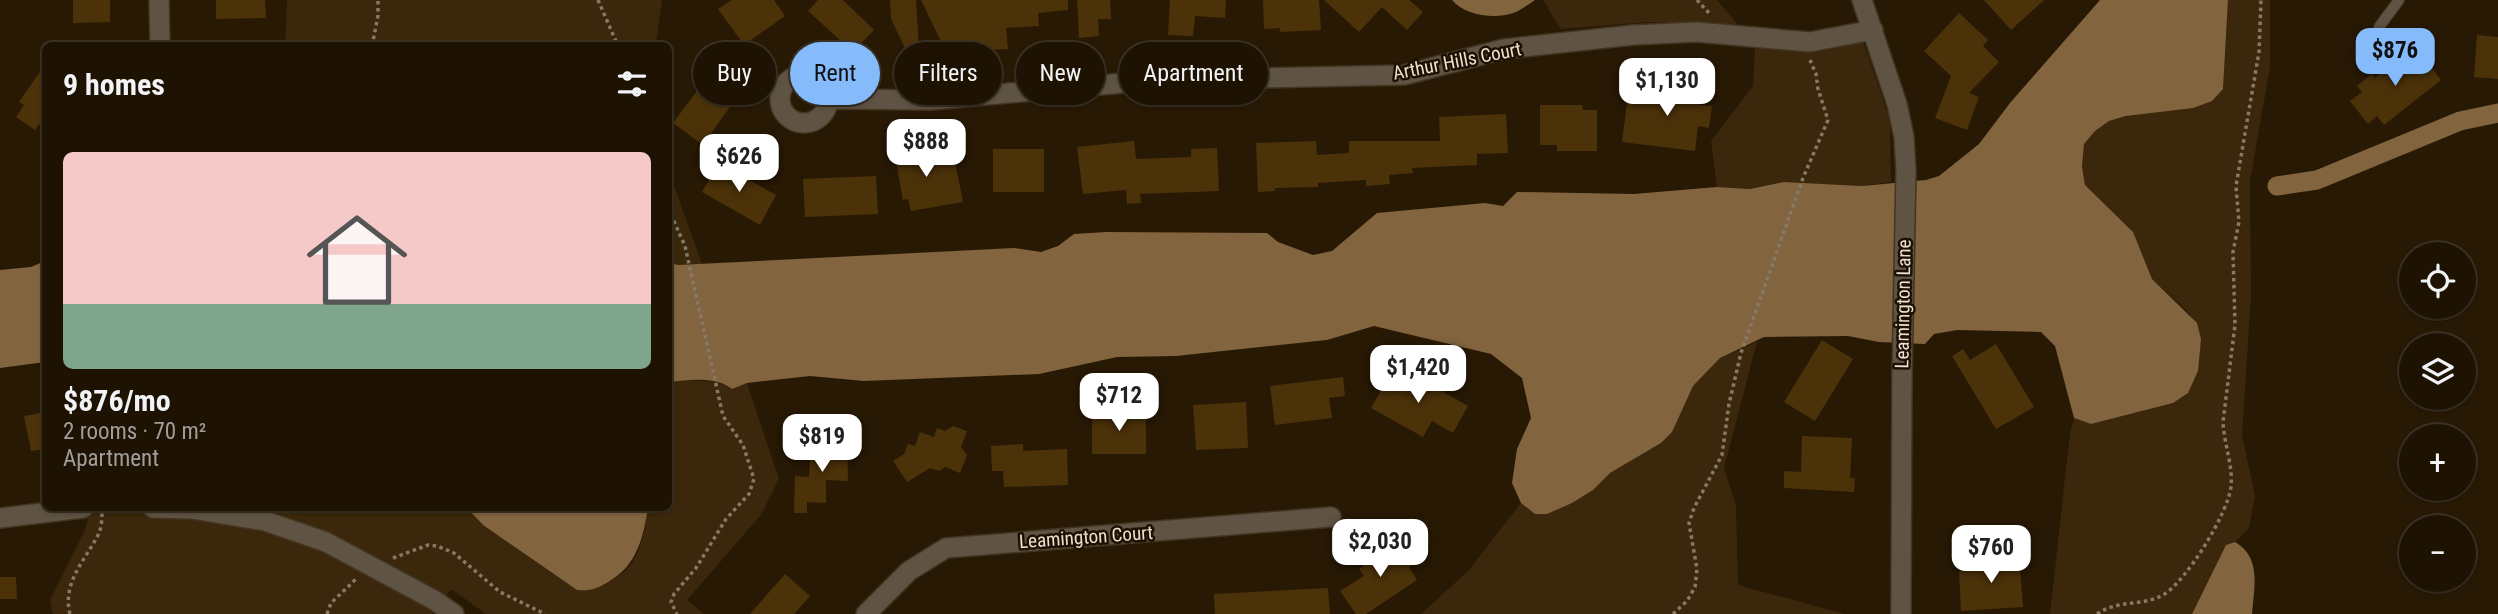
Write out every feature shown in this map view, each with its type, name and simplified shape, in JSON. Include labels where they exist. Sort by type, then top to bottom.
[{"type":"street","points":[[159,0],[160,42]]},
{"type":"street","name":"Leamington Lane","points":[[1862,0],[1897,104],[1904,137],[1906,171],[1901,614]]},
{"type":"street","name":"Arthur Hills Court","points":[[880,100],[931,100],[1157,80],[1404,75],[1504,49],[1633,35],[1698,32],[1810,42],[1873,30]]},
{"type":"street","points":[[0,518],[58,511]]},
{"type":"street","points":[[204,511],[265,521],[326,542],[434,600],[454,614]]},
{"type":"street","name":"Leamington Court","points":[[866,614],[909,571],[946,548],[1331,517]]},
{"type":"lane","points":[[2379,27],[2399,0]]},
{"type":"path","points":[[373,42],[379,0]]},
{"type":"path","points":[[598,0],[616,42]]},
{"type":"path","points":[[2097,614],[2109,606],[2157,597],[2178,583],[2192,566],[2225,510],[2230,496],[2231,474],[2223,436],[2223,407],[2235,325],[2233,252],[2239,222],[2236,186],[2258,63],[2261,0]]},
{"type":"path","points":[[1673,614],[1687,601],[1695,587],[1697,569],[1689,523],[1722,455],[1729,404],[1742,349],[1803,178],[1828,120],[1816,74],[1801,41]]},
{"type":"path","points":[[672,216],[688,256],[723,416],[743,445],[754,479],[753,488],[739,508],[726,519],[696,568],[674,594],[671,601],[677,614]]},
{"type":"path","points":[[70,614],[68,592],[85,555],[98,536],[102,511]]},
{"type":"path","points":[[327,614],[331,603],[376,564],[428,545],[454,553],[500,592],[545,614]]},
{"type":"shaded area","points":[[287,0],[662,0],[656,42],[285,42]]},
{"type":"shaded area","points":[[1452,0],[1535,0],[1516,12],[1491,16],[1465,10]]},
{"type":"shaded area","points":[[1543,0],[1717,0],[1737,24],[1649,22],[1561,29]]},
{"type":"shaded area","points":[[2100,0],[2228,0],[2223,89],[2212,101],[2193,108],[2126,116],[2109,121],[2095,131],[2084,144],[2082,167],[2085,185],[2133,232],[2152,279],[2197,323],[2201,339],[2198,371],[2188,393],[2173,403],[2091,424],[2074,418],[2055,346],[2041,332],[1957,330],[1934,334],[1925,344],[1879,342],[1848,336],[1764,337],[1720,358],[1693,386],[1672,432],[1661,443],[1610,473],[1593,490],[1572,503],[1547,514],[1535,514],[1521,503],[1512,483],[1517,449],[1531,418],[1522,378],[1491,354],[1374,326],[1327,340],[1176,356],[1117,357],[1039,374],[864,381],[810,376],[747,383],[732,389],[710,381],[672,382],[672,263],[1014,248],[1041,252],[1058,246],[1074,234],[1106,232],[1267,233],[1278,242],[1313,255],[1332,251],[1377,213],[1485,203],[1503,206],[1517,192],[1634,194],[1717,187],[1750,189],[1784,182],[1862,186],[1926,180],[1939,176],[1979,144],[2010,103]]},
{"type":"shaded area","points":[[2228,0],[2270,0],[2270,67],[2250,181],[2251,297],[2242,435],[2255,496],[2249,528],[2235,542],[2226,545],[2192,614],[2050,614],[2070,433],[2074,418],[2091,424],[2173,403],[2188,393],[2198,371],[2190,314],[2152,279],[2133,232],[2085,185],[2082,167],[2084,144],[2095,131],[2109,121],[2223,89]]},
{"type":"shaded area","points":[[1863,41],[1890,120],[1891,182],[1862,186],[1784,182],[1750,189],[1717,187],[1711,141],[1753,86],[1755,47],[1819,51]]},
{"type":"shaded area","points":[[672,180],[702,264],[672,263]]},
{"type":"shaded area","points":[[42,262],[42,362],[0,368],[0,270],[31,267]]},
{"type":"shaded area","points":[[1757,342],[1724,468],[1736,505],[1738,585],[1845,614],[1421,614],[1468,571],[1521,503],[1535,514],[1593,490],[1610,473],[1661,443],[1693,386],[1720,358]]},
{"type":"shaded area","points":[[672,382],[724,382],[732,389],[747,383],[779,479],[761,515],[687,600],[704,614],[486,614],[451,589],[432,614],[53,614],[50,600],[85,530],[90,511],[470,511],[483,525],[577,590],[616,578],[633,562],[648,511],[672,511]]},
{"type":"shaded area","points":[[470,511],[647,511],[641,540],[626,568],[590,590],[577,590],[483,525]]},
{"type":"shaded area","points":[[2235,542],[2244,549],[2253,565],[2255,584],[2252,614],[2192,614],[2226,545]]},
{"type":"building","points":[[73,0],[110,0],[110,22],[73,23]]},
{"type":"building","points":[[216,0],[265,0],[266,18],[216,19]]},
{"type":"building","points":[[732,0],[774,0],[785,16],[748,42],[742,42],[718,9]]},
{"type":"building","points":[[818,0],[843,0],[874,30],[863,42],[842,42],[808,11]]},
{"type":"building","points":[[890,0],[916,0],[918,42],[902,42],[891,19]]},
{"type":"building","points":[[921,0],[1068,0],[1068,10],[1038,13],[1039,26],[1006,28],[1008,49],[1002,49],[1002,42],[941,42]]},
{"type":"building","points":[[1077,0],[1110,0],[1111,19],[1098,19],[1099,36],[1079,38]]},
{"type":"building","points":[[1170,0],[1226,0],[1225,18],[1195,16],[1193,36],[1168,35]]},
{"type":"building","points":[[1263,0],[1319,0],[1321,30],[1280,32],[1280,28],[1264,29]]},
{"type":"building","points":[[1324,0],[1409,0],[1423,12],[1407,30],[1382,7],[1359,32]]},
{"type":"building","points":[[1984,0],[2044,0],[2011,30]]},
{"type":"building","points":[[1959,13],[1988,40],[1983,46],[1999,62],[1969,93],[1979,97],[1967,130],[1935,118],[1951,76],[1924,51]]},
{"type":"building","points":[[2477,35],[2498,37],[2498,79],[2474,77]]},
{"type":"building","points":[[2415,46],[2441,80],[2384,125],[2377,116],[2368,124],[2350,101],[2362,92],[2357,86],[2372,74],[2375,78]]},
{"type":"building","points":[[42,69],[42,120],[35,130],[16,117],[24,105],[19,102]]},
{"type":"building","points":[[1677,78],[1702,81],[1699,105],[1712,106],[1709,128],[1698,126],[1695,151],[1622,142],[1628,95],[1674,101]]},
{"type":"building","points":[[693,96],[693,105],[731,105],[703,145],[673,123]]},
{"type":"building","points":[[1540,105],[1582,105],[1583,110],[1597,110],[1597,151],[1557,151],[1557,145],[1540,145]]},
{"type":"building","points":[[1506,114],[1508,153],[1477,154],[1477,165],[1412,168],[1413,173],[1389,175],[1390,184],[1366,186],[1366,180],[1318,183],[1318,187],[1275,188],[1275,191],[1258,192],[1256,143],[1316,141],[1317,155],[1349,153],[1349,141],[1440,141],[1439,117]]},
{"type":"building","points":[[918,141],[922,162],[954,157],[963,202],[911,211],[908,199],[903,200],[893,145]]},
{"type":"building","points":[[1134,141],[1136,159],[1191,157],[1191,149],[1217,148],[1219,191],[1140,194],[1141,203],[1127,204],[1126,190],[1083,194],[1077,147]]},
{"type":"building","points":[[993,149],[1044,149],[1044,192],[993,192]]},
{"type":"building","points":[[719,163],[776,195],[760,225],[702,192]]},
{"type":"building","points":[[876,176],[878,214],[805,217],[803,179]]},
{"type":"building","points":[[1822,340],[1853,359],[1815,421],[1784,402]]},
{"type":"building","points":[[1996,344],[2034,407],[1996,429],[1952,356],[1963,349],[1970,360]]},
{"type":"building","points":[[1391,373],[1406,381],[1410,373],[1468,406],[1453,433],[1432,421],[1423,437],[1371,408]]},
{"type":"building","points":[[1343,377],[1345,396],[1329,398],[1332,418],[1275,425],[1270,386]]},
{"type":"building","points":[[1246,402],[1248,448],[1196,450],[1193,405]]},
{"type":"building","points":[[1092,412],[1146,412],[1146,454],[1092,454]]},
{"type":"building","points":[[42,413],[42,450],[31,451],[24,416]]},
{"type":"building","points":[[953,426],[967,431],[961,447],[967,455],[960,473],[945,467],[939,471],[930,468],[907,482],[893,461],[904,454],[908,444],[915,446],[920,432],[934,437],[937,428],[945,431]]},
{"type":"building","points":[[823,436],[847,437],[848,481],[826,480],[826,503],[807,502],[807,513],[794,513],[795,476],[809,477],[810,460],[822,460]]},
{"type":"building","points":[[1802,436],[1852,438],[1850,478],[1855,478],[1854,492],[1784,488],[1784,471],[1801,472]]},
{"type":"building","points":[[1023,444],[1023,451],[1067,449],[1068,485],[1004,487],[1003,471],[992,471],[991,446]]},
{"type":"building","points":[[1394,539],[1411,565],[1409,567],[1417,580],[1366,614],[1356,614],[1340,591],[1364,576],[1359,569],[1372,560],[1370,555]]},
{"type":"building","points":[[2019,557],[2023,607],[1961,611],[1959,571],[1971,570],[1970,560]]},
{"type":"building","points":[[785,574],[810,596],[794,614],[750,614]]},
{"type":"building","points":[[0,577],[16,577],[17,599],[0,599]]},
{"type":"building","points":[[1328,588],[1330,614],[1215,614],[1214,594]]},
{"type":"waterway","points":[[2277,186],[2317,180],[2460,121],[2498,113]]}]
